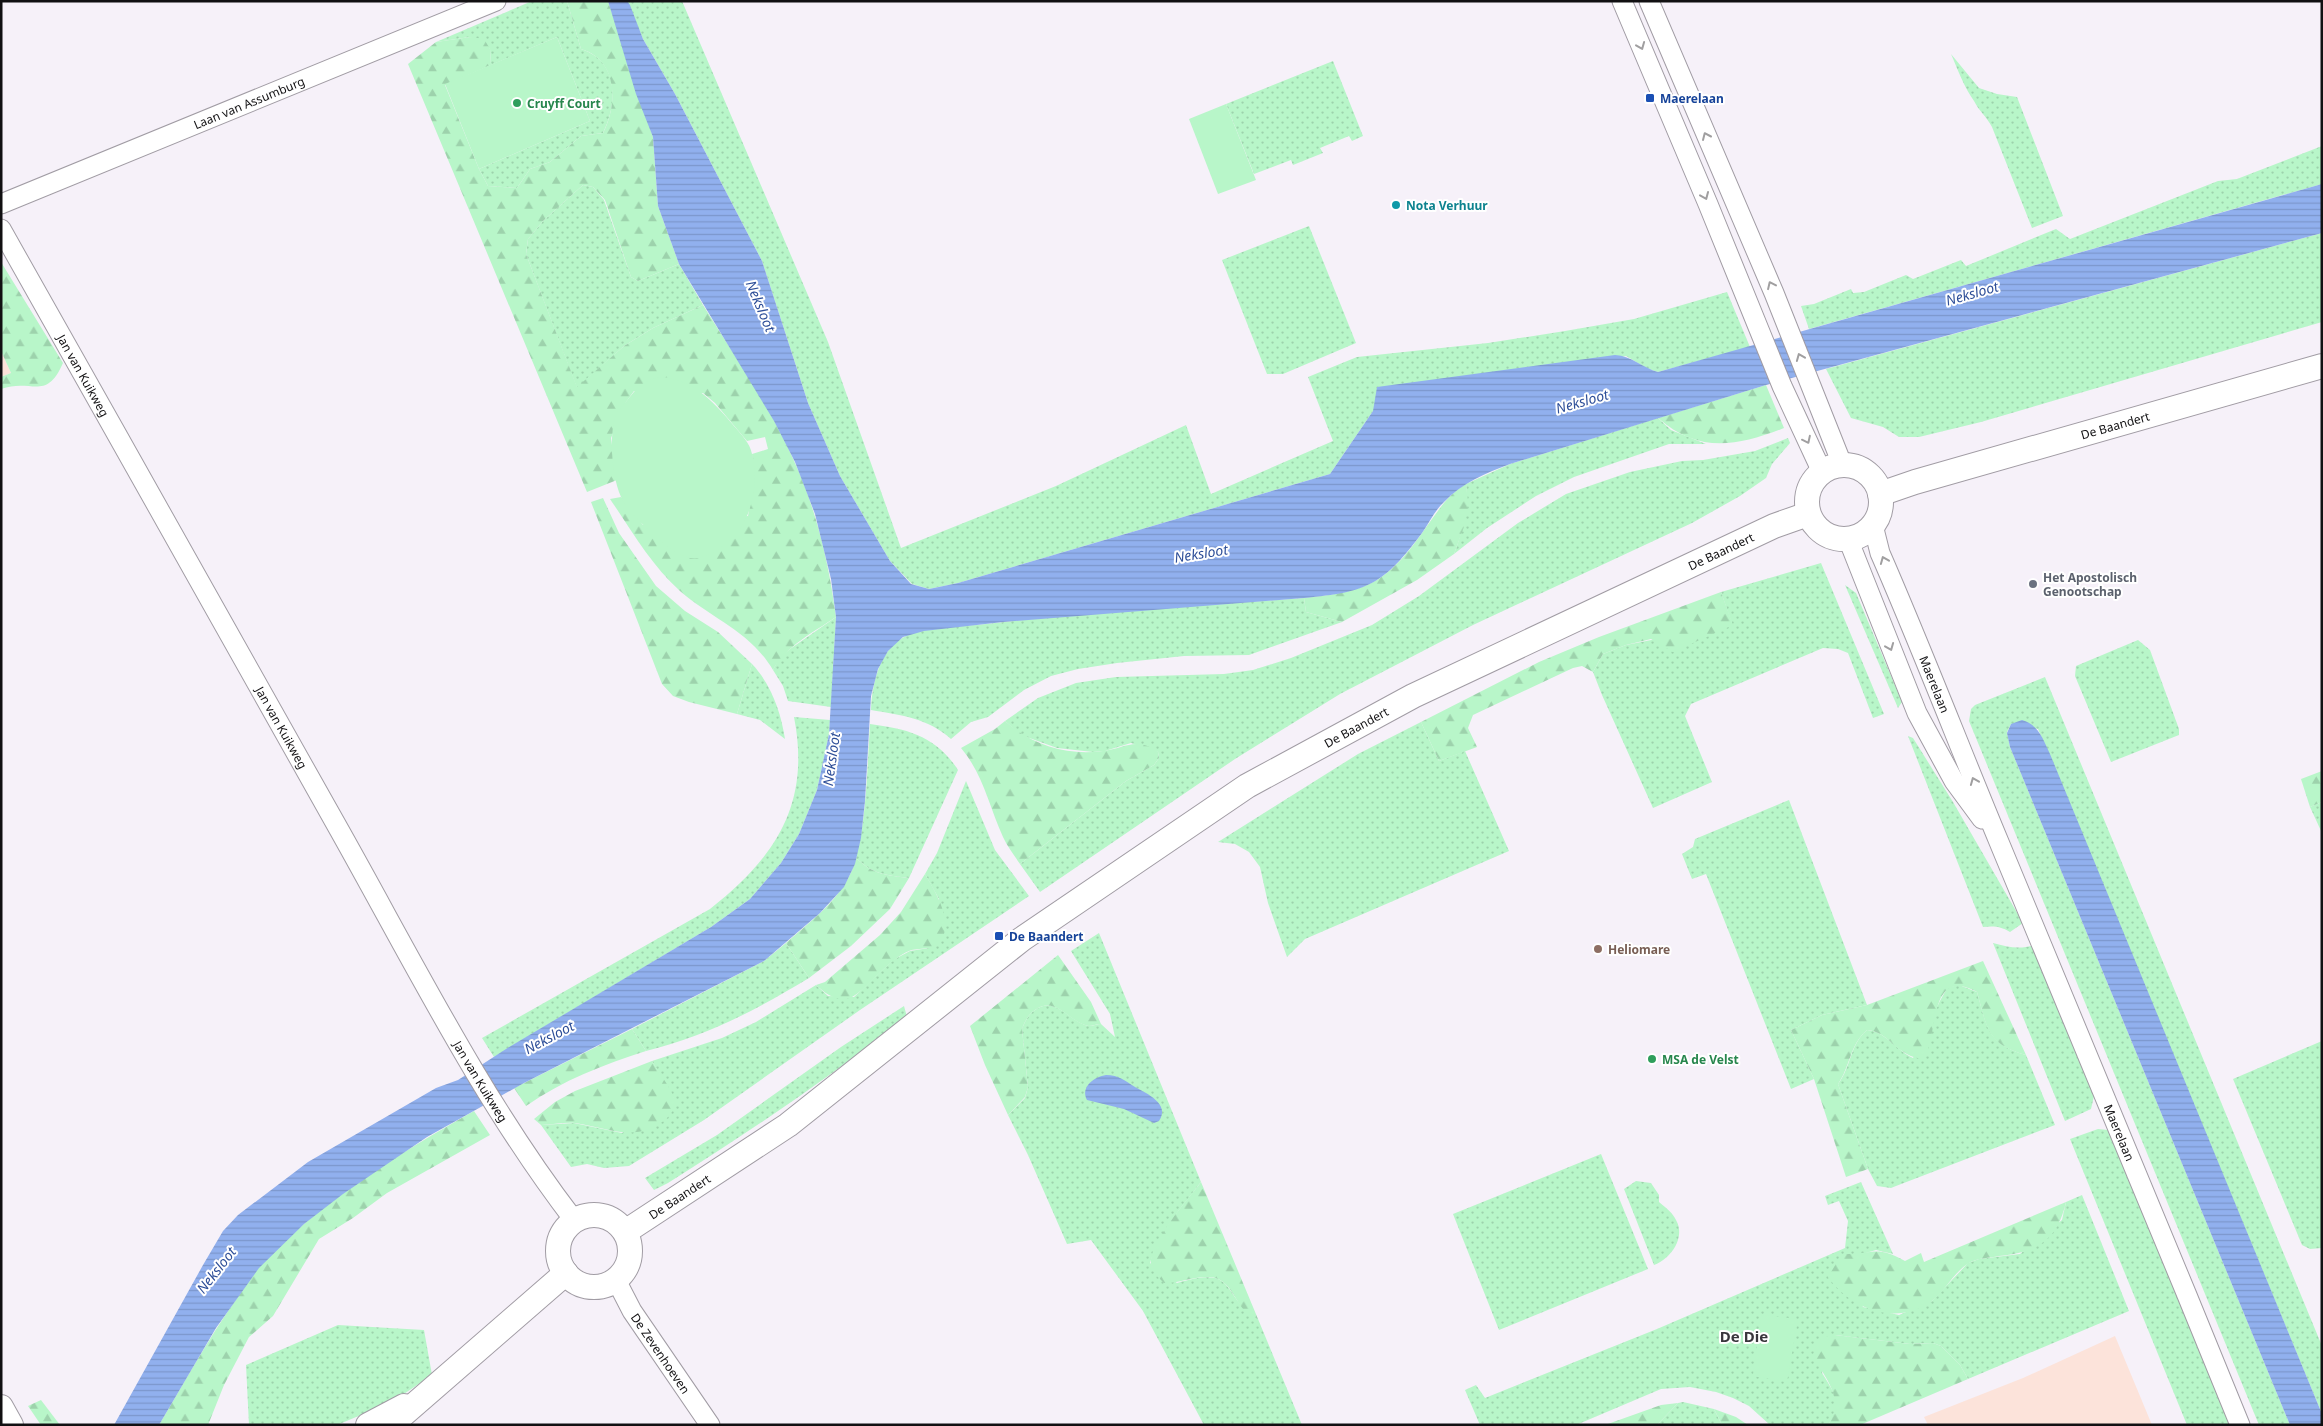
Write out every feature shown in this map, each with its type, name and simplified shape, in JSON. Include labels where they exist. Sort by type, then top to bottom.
[{"type":"main road","name":"De Baandert","points":[[1880,494],[1925,479],[2322,366]]},
{"type":"main road","points":[[1855,466],[1867,472],[1876,481],[1880,494],[1881,508],[1873,525],[1868,531],[1848,539],[1833,538],[1822,533],[1814,525],[1808,514],[1807,495],[1810,486],[1832,468],[1855,466]]},
{"type":"main road","name":"De Baandert","points":[[626,1232],[788,1125],[1022,939],[1247,786],[1413,696],[1774,526],[1808,514]]},
{"type":"main road","points":[[596,1214],[608,1217],[618,1223],[626,1232],[630,1245],[630,1258],[625,1270],[616,1280],[600,1286],[584,1286],[566,1274],[560,1263],[559,1245],[566,1228],[574,1220],[596,1214]]},
{"type":"main road","points":[[391,1425],[566,1274]]},
{"type":"main road","points":[[368,1425],[426,1396]]},
{"type":"main road","points":[[1,1407],[11,1425]]},
{"type":"street","name":"Laan van Assumburg","points":[[1,204],[496,1]]},
{"type":"street","points":[[1622,1],[1782,386],[1832,468]]},
{"type":"street","points":[[1649,1],[1810,384],[1832,468]]},
{"type":"street","name":"Jan van Kuikweg","points":[[1,229],[470,1062],[499,1111],[552,1192],[574,1220]]},
{"type":"street","name":"Maerelaan","points":[[1873,525],[1880,553],[2240,1425]]},
{"type":"street","name":"Maerelaan","points":[[1848,539],[1917,713],[1954,780],[1998,842]]},
{"type":"street","name":"De Zevenhoeven","points":[[616,1280],[632,1311],[710,1425]]},
{"type":"shaded area","points":[[1,351],[11,373],[1,377]]},
{"type":"shaded area","points":[[2115,1336],[2152,1425],[1928,1425],[1924,1417],[2023,1378]]},
{"type":"green space","points":[[532,1],[567,1],[581,49],[603,63],[609,73],[613,96],[611,109],[603,133],[581,136],[550,162],[530,169],[517,188],[488,186],[479,169],[590,121],[557,37],[491,65],[490,49],[470,37],[436,42]]},
{"type":"green space","points":[[567,1],[608,1],[653,137],[658,206],[679,264],[638,281],[631,277],[605,200],[593,187],[583,185],[543,221],[528,239],[526,254],[577,387],[624,346],[653,328],[703,305],[764,402],[785,442],[810,500],[826,558],[836,617],[793,647],[773,670],[764,657],[742,635],[692,601],[670,581],[642,547],[610,499],[621,497],[643,525],[748,516],[754,479],[752,454],[768,449],[765,437],[747,441],[715,403],[703,393],[634,391],[626,402],[611,438],[617,480],[587,492],[408,64],[436,42],[470,37],[484,39],[490,49],[491,65],[445,85],[479,169],[488,186],[517,188],[530,169],[550,162],[581,136],[603,133],[608,122],[611,109],[612,84],[602,63],[593,55],[581,49]]},
{"type":"green space","points":[[627,1],[682,1],[828,342],[901,548],[1056,486],[1186,425],[1211,494],[1333,441],[1308,377],[1357,357],[1488,343],[1634,319],[1727,292],[1750,347],[1658,372],[1648,369],[1626,356],[1373,411],[1330,474],[958,583],[929,589],[912,584],[890,561],[840,476],[808,403],[762,261],[675,94],[643,39]]},
{"type":"green space","name":"Cruyff Court","points":[[557,37],[590,121],[479,169],[445,84]]},
{"type":"green space","points":[[1951,54],[1979,88],[1997,94],[2017,97],[2063,216],[2032,228],[1992,127],[1967,90]]},
{"type":"green space","points":[[1333,61],[1363,136],[1352,141],[1349,136],[1320,148],[1323,153],[1293,165],[1291,160],[1254,174],[1226,104]]},
{"type":"green space","points":[[1226,104],[1256,180],[1218,194],[1189,119]]},
{"type":"green space","points":[[2322,146],[2322,184],[1809,329],[1801,306],[1814,304],[1851,289],[1853,293],[1864,292],[1906,275],[1913,279],[1961,260],[1966,266],[2056,229],[2070,239],[2218,181],[2237,179]]},
{"type":"green space","points":[[583,185],[593,187],[604,200],[631,277],[638,281],[679,264],[703,305],[653,328],[624,346],[577,388],[526,254],[528,239],[543,221]]},
{"type":"green space","points":[[1309,226],[1356,343],[1283,374],[1267,374],[1222,260]]},
{"type":"green space","points":[[2322,233],[2322,322],[1981,422],[1919,437],[1899,437],[1883,427],[1851,418],[1826,369]]},
{"type":"green space","points":[[1,262],[63,363],[57,375],[44,385],[12,386],[1,389],[1,377],[11,373],[1,351]]},
{"type":"green space","points":[[661,377],[683,382],[711,400],[742,435],[752,454],[755,475],[753,498],[746,519],[734,536],[714,552],[704,557],[688,558],[663,543],[643,525],[624,503],[615,479],[612,436],[616,416],[636,389],[649,380]]},
{"type":"green space","points":[[1766,385],[1784,428],[1767,434],[1734,442],[1703,442],[1673,430],[1658,418]]},
{"type":"green space","points":[[1658,418],[1671,430],[1706,444],[1669,444],[1574,477],[1536,496],[1487,528],[1454,554],[1464,520],[1466,484],[1510,464]]},
{"type":"green space","points":[[1788,438],[1790,443],[1772,464],[1766,478],[1740,496],[1692,523],[1473,625],[1340,694],[1235,759],[1040,892],[1020,864],[1126,781],[1154,765],[1159,758],[1158,752],[1131,743],[1105,751],[1093,752],[1057,748],[1021,735],[1005,721],[1038,698],[1076,683],[1116,677],[1224,674],[1253,670],[1291,658],[1372,625],[1419,596],[1518,523],[1566,494],[1630,472],[1682,461],[1703,460],[1755,451]]},
{"type":"green space","points":[[1466,484],[1468,502],[1465,524],[1454,554],[1417,580],[1342,622],[1306,612],[1304,598],[1346,592],[1362,587],[1389,572],[1413,545],[1449,497]]},
{"type":"green space","points":[[603,498],[619,533],[656,586],[685,611],[718,632],[752,664],[737,714],[673,696],[662,684],[591,502]]},
{"type":"green space","points":[[1821,563],[1884,714],[1873,718],[1848,653],[1838,649],[1823,648],[1691,704],[1685,716],[1712,782],[1653,808],[1593,672],[1603,654],[1626,645],[1732,624],[1721,592]]},
{"type":"green space","points":[[1845,585],[1856,593],[1902,702],[1898,708]]},
{"type":"green space","points":[[1721,592],[1733,625],[1673,652],[1651,639],[1626,645],[1603,654],[1593,672],[1582,666],[1573,668],[1473,715],[1468,728],[1477,747],[1439,761],[1421,722],[1539,662],[1599,637]]},
{"type":"green space","points":[[1304,598],[1306,612],[1342,622],[1249,655],[1184,656],[1117,663],[1078,669],[1051,676],[1024,690],[988,717],[971,722],[951,739],[933,726],[913,718],[871,710],[875,679],[883,659],[895,643],[912,633],[1065,616]]},
{"type":"green space","points":[[836,617],[831,707],[788,701],[783,686],[773,670],[779,658]]},
{"type":"green space","points":[[2138,640],[2150,650],[2179,729],[2179,735],[2111,762],[2075,676],[2076,666]]},
{"type":"green space","points":[[752,664],[770,689],[781,719],[785,739],[760,720],[737,714]]},
{"type":"green space","points":[[2045,677],[2322,1346],[2322,1414],[2038,729],[2011,724],[2007,732],[2010,747],[2290,1425],[2259,1425],[1969,721],[1971,709],[1975,705]]},
{"type":"green space","points":[[794,717],[830,720],[829,734],[817,790],[799,834],[781,863],[750,899],[711,927],[494,1057],[482,1038],[710,909],[753,869],[770,848],[783,826],[792,802],[797,776],[798,748]]},
{"type":"green space","points":[[1005,721],[1027,737],[1063,750],[1090,752],[1136,744],[1150,747],[1158,752],[1159,758],[1154,765],[1126,781],[1020,864],[1003,837],[975,769],[961,748],[995,729]]},
{"type":"green space","points":[[1421,722],[1439,761],[1465,751],[1509,851],[1305,939],[1287,957],[1268,903],[1260,867],[1249,852],[1235,844],[1218,842],[1358,754]]},
{"type":"green space","points":[[870,724],[920,736],[940,749],[958,770],[909,878],[875,871],[856,858],[864,808]]},
{"type":"green space","points":[[1908,736],[1913,738],[1953,802],[2023,923],[2010,932],[1997,927],[1983,927]]},
{"type":"green space","points":[[2322,771],[2322,802],[2310,807],[2301,779]]},
{"type":"green space","points":[[966,781],[995,850],[1029,896],[860,1010],[704,1120],[629,1166],[604,1168],[587,1164],[571,1167],[541,1125],[574,1123],[622,1133],[674,1099],[652,1061],[722,1038],[756,1022],[816,985],[828,996],[854,997],[893,960],[910,951],[929,948],[939,899],[925,874],[937,853]]},
{"type":"green space","points":[[1789,800],[1867,1005],[1822,1015],[1791,1030],[1814,1079],[1791,1089],[1706,874],[1692,879],[1682,854],[1693,847],[1695,839]]},
{"type":"green space","points":[[2322,802],[2322,833],[2310,807]]},
{"type":"green space","points":[[856,858],[875,871],[909,878],[890,909],[851,946],[809,978],[786,943],[818,915],[837,895],[852,871]]},
{"type":"green space","points":[[925,874],[942,906],[945,924],[941,941],[931,948],[913,950],[903,954],[888,965],[857,994],[846,999],[833,997],[816,985],[825,982],[880,935],[901,912]]},
{"type":"green space","points":[[1099,933],[1201,1182],[1165,1230],[1150,1263],[1177,1283],[1211,1277],[1220,1280],[1246,1310],[1258,1319],[1302,1425],[1204,1425],[1143,1311],[1091,1240],[1067,1244],[1028,1155],[1008,1115],[1025,1098],[1028,1087],[1022,1029],[1027,1018],[1035,1010],[1043,1006],[1056,1008],[1082,1024],[1089,1026],[1101,1024],[1115,1037],[1110,1014],[1071,951]]},
{"type":"green space","points":[[786,943],[809,978],[769,1001],[711,1030],[646,1051],[632,1029],[764,961]]},
{"type":"green space","points":[[1993,943],[2018,948],[2034,945],[2094,1096],[2091,1109],[2065,1121]]},
{"type":"green space","points":[[1058,955],[1091,1002],[1101,1024],[1089,1026],[1082,1024],[1062,1011],[1049,1006],[1043,1006],[1030,1014],[1022,1029],[1028,1087],[1025,1097],[1008,1115],[985,1065],[970,1026]]},
{"type":"green space","points":[[1983,961],[2026,1055],[2013,1051],[2003,1045],[1990,1033],[1977,992],[1961,986],[1950,988],[1943,995],[1938,1006],[1929,1048],[1924,1059],[1906,1054],[1875,1031],[1867,1030],[1857,1042],[1838,1084],[1868,1169],[1846,1177],[1814,1079],[1791,1030],[1822,1015],[1867,1005]]},
{"type":"green space","points":[[1959,985],[1977,992],[1983,1015],[1996,1039],[2013,1051],[2026,1055],[2055,1125],[1891,1188],[1877,1186],[1868,1169],[1838,1084],[1846,1070],[1857,1042],[1867,1030],[1885,1037],[1913,1058],[1945,992],[1949,987]]},
{"type":"green space","points":[[904,1006],[907,1017],[790,1103],[730,1144],[654,1190],[645,1178],[717,1135],[841,1047]]},
{"type":"green space","points":[[632,1029],[646,1051],[584,1074],[554,1088],[526,1106],[514,1088]]},
{"type":"green space","points":[[2322,1041],[2322,1248],[2310,1249],[2302,1245],[2233,1079]]},
{"type":"green space","points":[[652,1061],[674,1098],[674,1107],[670,1114],[656,1126],[634,1132],[622,1132],[575,1123],[541,1125],[534,1119],[555,1102],[575,1091]]},
{"type":"green space","points":[[474,1111],[490,1135],[387,1193],[353,1218],[319,1239],[273,1316],[249,1337],[224,1385],[208,1425],[159,1425],[225,1316],[259,1267],[281,1244],[332,1201],[360,1181],[417,1144]]},
{"type":"green space","points":[[2098,1129],[2108,1130],[2232,1425],[2187,1425],[2070,1139]]},
{"type":"green space","points":[[1601,1154],[1648,1269],[1499,1330],[1453,1214]]},
{"type":"green space","points":[[1636,1181],[1651,1183],[1659,1195],[1659,1202],[1673,1215],[1679,1227],[1678,1240],[1675,1247],[1666,1258],[1654,1265],[1624,1189]]},
{"type":"green space","points":[[1201,1182],[1258,1319],[1245,1311],[1227,1285],[1222,1281],[1204,1277],[1164,1283],[1153,1270],[1151,1264],[1152,1255],[1162,1233]]},
{"type":"green space","points":[[1861,1182],[1893,1254],[1876,1250],[1859,1255],[1842,1254],[1863,1307],[1899,1315],[1932,1301],[1968,1263],[1979,1259],[2020,1254],[2062,1220],[2066,1202],[2082,1195],[2129,1311],[1968,1379],[1960,1365],[1941,1346],[1933,1343],[1910,1344],[1835,1335],[1822,1373],[1833,1392],[1836,1404],[1833,1418],[1828,1425],[1770,1425],[1749,1406],[1733,1398],[1716,1392],[1690,1387],[1661,1389],[1576,1425],[1480,1425],[1465,1390],[1476,1385],[1485,1398],[1657,1329],[1845,1248],[1848,1221],[1839,1201],[1828,1205],[1825,1196]]},
{"type":"green space","points":[[2066,1202],[2057,1226],[2043,1242],[2024,1251],[1972,1261],[1959,1271],[1937,1297],[1918,1309],[1904,1313],[1875,1311],[1849,1298],[1828,1277],[1842,1254],[1880,1252],[1905,1261],[1921,1253],[1924,1262]]},
{"type":"green space","points":[[1761,1315],[1798,1319],[1787,1382],[1753,1376]]},
{"type":"green space","points":[[338,1325],[424,1330],[432,1375],[392,1402],[337,1425],[249,1425],[246,1365]]},
{"type":"green space","points":[[1835,1335],[1910,1344],[1933,1343],[1941,1346],[1960,1365],[1968,1379],[1860,1425],[1828,1425],[1833,1416],[1834,1398],[1832,1389],[1813,1355],[1816,1346],[1823,1337]]},
{"type":"green space","points":[[41,1400],[60,1425],[41,1425],[28,1406]]},
{"type":"green space","points":[[1683,1402],[1714,1409],[1722,1425],[1657,1425],[1678,1403]]},
{"type":"green space","points":[[1678,1403],[1657,1425],[1605,1425],[1661,1405]]},
{"type":"green space","points":[[1714,1409],[1736,1417],[1748,1425],[1722,1425]]},
{"type":"water","name":"Neksloot","points":[[608,1],[627,1],[630,5],[643,39],[675,94],[762,261],[808,403],[840,476],[890,561],[911,584],[929,589],[958,583],[1330,474],[1373,411],[1377,387],[1615,355],[1627,358],[1658,372],[2322,184],[2322,233],[1766,385],[1510,464],[1475,479],[1451,495],[1396,564],[1384,575],[1359,589],[1326,596],[1003,622],[924,631],[903,637],[888,651],[878,669],[871,696],[865,801],[861,838],[855,864],[844,887],[820,913],[764,961],[524,1083],[427,1137],[343,1194],[304,1224],[259,1268],[216,1328],[159,1425],[114,1425],[223,1231],[238,1215],[308,1162],[436,1088],[458,1080],[506,1049],[711,927],[750,899],[781,863],[799,834],[817,790],[829,734],[836,617],[831,579],[815,514],[795,462],[774,421],[679,264],[658,206],[653,137],[636,94]]},
{"type":"water","points":[[2022,720],[2033,725],[2043,738],[2050,754],[2322,1414],[2322,1425],[2290,1425],[2010,747],[2007,733],[2011,724]]},
{"type":"water","points":[[1106,1075],[1122,1079],[1156,1100],[1162,1109],[1159,1121],[1154,1123],[1124,1109],[1087,1100],[1085,1090],[1087,1086],[1093,1080]]},
{"type":"place","name":"Maerelaan","points":[[1650,98]]},
{"type":"place","name":"Cruyff Court","points":[[517,103]]},
{"type":"place","name":"Nota Verhuur","points":[[1396,205]]},
{"type":"place","name":"Het Apostolisch Genootschap","points":[[2033,584]]},
{"type":"place","name":"De Baandert","points":[[999,936]]},
{"type":"place","name":"Heliomare","points":[[1598,949]]},
{"type":"place","name":"MSA de Velst","points":[[1652,1059]]},
{"type":"district","name":"De Die","points":[[1744,1336]]}]
